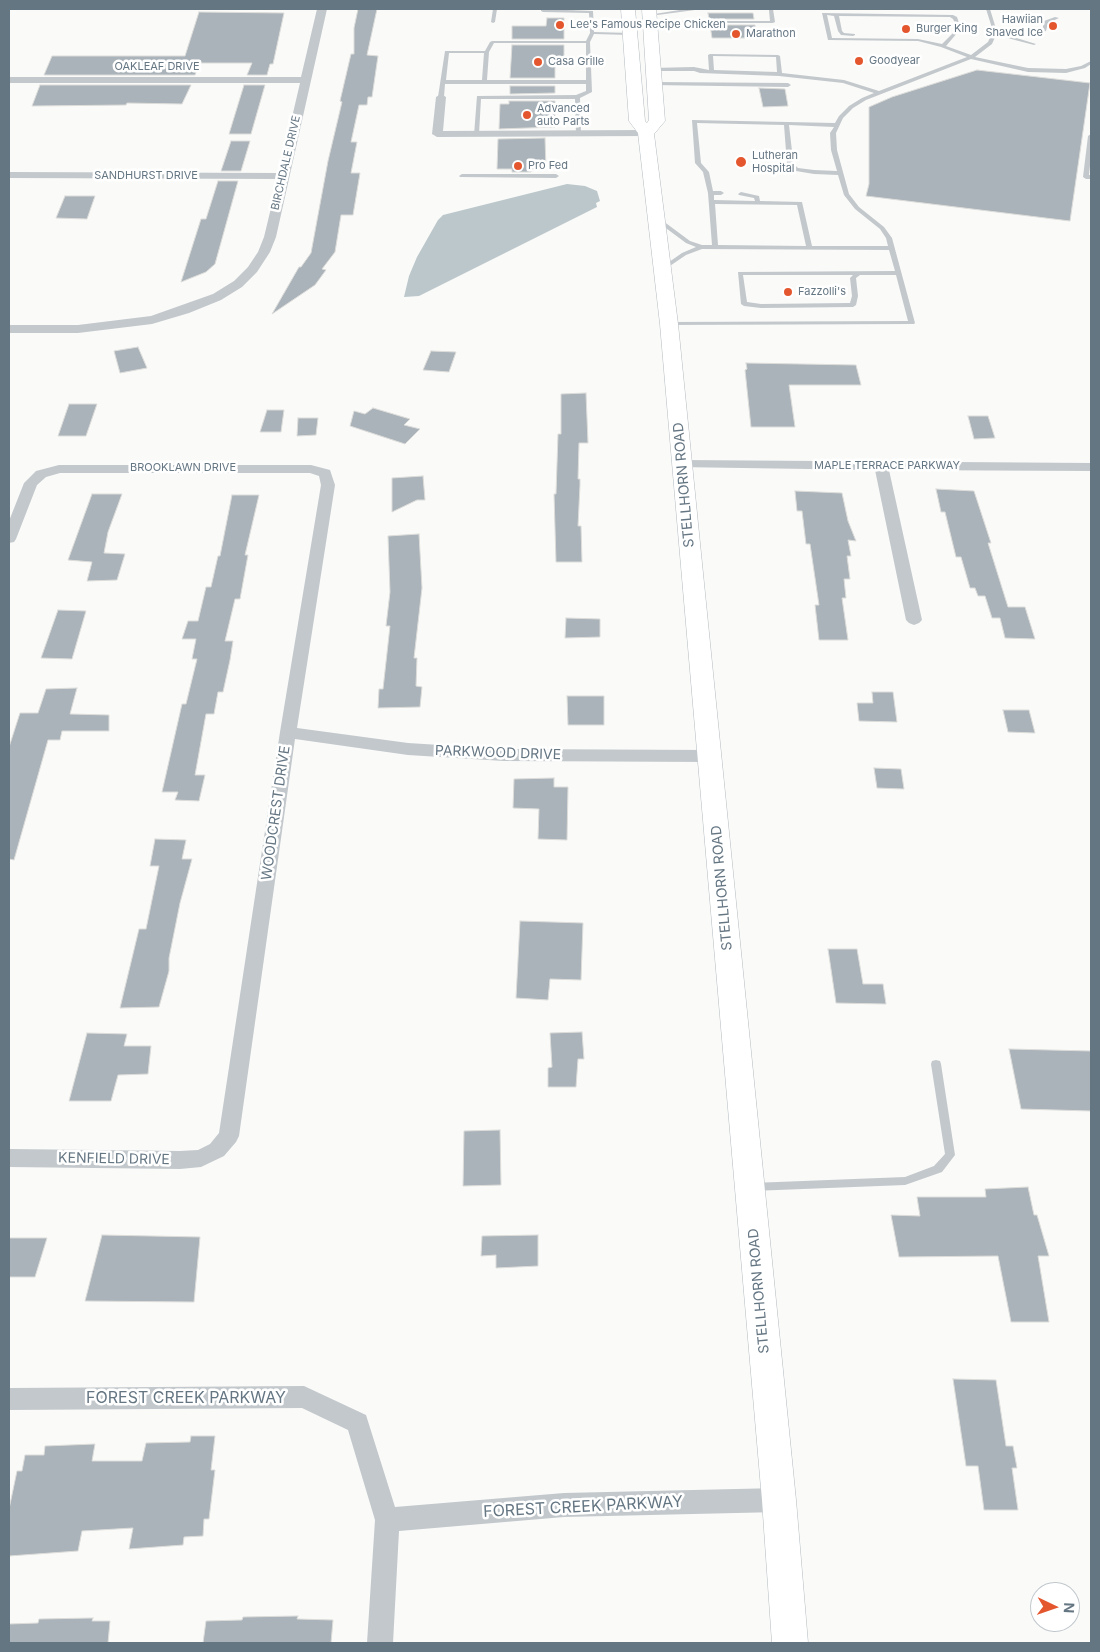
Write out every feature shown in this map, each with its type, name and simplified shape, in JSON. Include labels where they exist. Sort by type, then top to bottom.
[{"type":"main road","name":"STELLHORN ROAD","points":[[628,9],[638,121],[646,133],[669,324],[779,1500],[790,1643]]},
{"type":"main road","points":[[646,133],[657,121],[649,12]]},
{"type":"street","name":"BIRCHDALE DRIVE","points":[[9,329],[78,329],[152,320],[185,310],[216,297],[238,284],[253,269],[264,252],[270,237],[322,9]]},
{"type":"street","name":"OAKLEAF DRIVE","points":[[9,80],[306,80]]},
{"type":"street","points":[[440,97],[437,134],[646,133]]},
{"type":"street","name":"SANDHURST DRIVE","points":[[9,175],[283,176]]},
{"type":"street","name":"MAPLE TERRACE PARKWAY","points":[[682,464],[1091,467]]},
{"type":"street","points":[[881,466],[914,620]]},
{"type":"street","name":"BROOKLAWN DRIVE","points":[[9,540],[31,483],[42,474],[59,469],[311,469],[325,473]]},
{"type":"street","name":"WOODCREST DRIVE","points":[[218,1150],[228,1136],[230,1128],[288,732],[327,497],[328,485],[325,473]]},
{"type":"street","name":"PARKWOOD DRIVE","points":[[288,732],[408,749],[494,755],[710,756]]},
{"type":"street","name":"KENFIELD DRIVE","points":[[9,1158],[180,1160],[201,1158],[218,1150]]},
{"type":"street","name":"FOREST CREEK PARKWAY","points":[[9,1399],[304,1398],[358,1423],[387,1520],[564,1505],[779,1500]]},
{"type":"street","points":[[380,1643],[387,1520]]},
{"type":"lane","points":[[493,22],[495,9]]},
{"type":"lane","points":[[476,134],[479,97],[577,97],[589,92],[588,42],[592,33],[591,12],[543,11],[543,9]]},
{"type":"lane","points":[[649,12],[680,12],[695,9],[771,9],[773,22],[681,22],[676,27],[650,30]]},
{"type":"lane","points":[[669,324],[912,324],[889,238],[882,228],[850,201],[846,194],[833,143],[833,133],[836,125],[850,107],[879,93],[971,58],[985,48],[990,43],[994,32],[988,9]]},
{"type":"lane","points":[[680,12],[681,22]]},
{"type":"lane","points":[[918,40],[830,39],[824,14],[951,16],[955,18],[957,23],[956,32],[943,46]]},
{"type":"lane","points":[[836,14],[840,31],[843,34],[901,35],[943,46],[971,58],[1028,70],[1066,71],[1082,67],[1091,62]]},
{"type":"lane","points":[[1044,31],[1046,22],[1057,18]]},
{"type":"lane","points":[[994,32],[1034,44]]},
{"type":"lane","points":[[592,33],[630,34]]},
{"type":"lane","points":[[484,82],[487,52],[492,42],[588,42]]},
{"type":"lane","points":[[440,97],[448,52],[487,52]]},
{"type":"lane","points":[[712,72],[710,55],[764,55],[778,56],[779,74]]},
{"type":"lane","points":[[1082,67],[1091,71]]},
{"type":"lane","points":[[653,76],[700,71],[779,74],[844,82],[879,93]]},
{"type":"lane","points":[[653,76],[788,85]]},
{"type":"lane","points":[[443,82],[589,82]]},
{"type":"lane","points":[[577,97],[579,134]]},
{"type":"lane","points":[[715,247],[710,193],[706,172],[698,163],[694,122],[836,125]]},
{"type":"lane","points":[[786,123],[789,151]]},
{"type":"lane","points":[[1091,136],[1086,177],[1091,177]]},
{"type":"lane","points":[[790,159],[790,163],[796,169],[841,173]]},
{"type":"lane","points":[[462,176],[556,176]]},
{"type":"lane","points":[[710,193],[721,193]]},
{"type":"lane","points":[[741,194],[757,197],[758,202]]},
{"type":"lane","points":[[711,202],[800,203],[809,247]]},
{"type":"lane","points":[[656,219],[688,242],[701,247],[892,248]]},
{"type":"lane","points":[[662,269],[684,254],[701,247]]},
{"type":"lane","points":[[859,273],[853,278],[855,296],[853,305],[761,306],[744,304],[740,273],[859,273],[898,273]]},
{"type":"lane","points":[[750,1187],[906,1181],[938,1169],[950,1156],[936,1064]]},
{"type":"shaded area","points":[[567,184],[585,186],[597,191],[600,201],[596,203],[597,207],[419,296],[404,297],[409,276],[417,257],[438,220],[443,215]]},
{"type":"building","points":[[358,9],[377,9],[367,55],[378,56],[372,97],[368,97],[367,105],[359,105],[351,142],[357,142],[351,173],[360,173],[353,215],[341,215],[335,252],[322,269],[326,270],[315,285],[272,314],[299,267],[301,267],[311,253],[328,161],[342,102],[340,101],[351,54],[354,54],[354,28]]},
{"type":"building","points":[[199,12],[284,13],[273,64],[270,64],[267,75],[247,75],[252,63],[200,63],[195,75],[44,75],[52,56],[185,56]]},
{"type":"building","points":[[708,13],[753,13],[754,19],[709,19]]},
{"type":"building","points":[[547,18],[564,18],[564,39],[512,39],[512,26],[546,26]]},
{"type":"building","points":[[710,25],[755,25],[758,38],[712,38]]},
{"type":"building","points":[[512,45],[564,45],[564,66],[555,66],[555,78],[510,78]]},
{"type":"building","points":[[977,70],[1090,83],[1070,221],[866,196],[869,184],[869,107],[892,97]]},
{"type":"building","points":[[40,85],[191,85],[182,104],[127,103],[126,105],[32,106]]},
{"type":"building","points":[[244,85],[265,85],[251,134],[229,134]]},
{"type":"building","points":[[510,86],[555,86],[555,93],[510,94]]},
{"type":"building","points":[[759,88],[785,89],[788,106],[763,107]]},
{"type":"building","name":"Advanced auto Parts","points":[[509,101],[555,101],[555,127],[499,129],[500,104],[509,104]]},
{"type":"building","points":[[545,138],[546,169],[531,169],[531,172],[512,172],[512,169],[497,169],[498,139]]},
{"type":"building","points":[[231,141],[250,141],[241,171],[221,171]]},
{"type":"building","points":[[218,181],[238,181],[215,264],[206,272],[181,282],[201,219],[206,219]]},
{"type":"building","points":[[65,196],[95,196],[87,219],[56,218]]},
{"type":"building","points":[[138,347],[147,368],[120,373],[114,351]]},
{"type":"building","points":[[431,351],[456,352],[449,372],[423,370]]},
{"type":"building","points":[[746,363],[856,365],[861,385],[789,385],[795,427],[751,427],[745,370],[747,369]]},
{"type":"building","points":[[586,393],[588,443],[579,443],[578,479],[580,479],[578,526],[581,526],[582,562],[556,562],[554,494],[556,494],[558,434],[561,434],[561,394]]},
{"type":"building","points":[[69,404],[97,404],[86,436],[58,436]]},
{"type":"building","points":[[373,408],[410,419],[404,425],[420,429],[405,444],[350,426],[354,411],[365,414]]},
{"type":"building","points":[[267,410],[284,410],[281,432],[260,432]]},
{"type":"building","points":[[968,416],[988,416],[995,438],[974,439]]},
{"type":"building","points":[[298,418],[318,418],[316,435],[297,436]]},
{"type":"building","points":[[423,476],[425,500],[417,500],[392,512],[392,478]]},
{"type":"building","points":[[936,489],[974,491],[991,543],[988,543],[1008,607],[1025,607],[1035,639],[1005,638],[1000,618],[992,618],[985,596],[978,596],[975,588],[970,588],[961,557],[956,557],[945,512],[941,512]]},
{"type":"building","points":[[795,491],[842,493],[848,521],[856,541],[848,540],[851,556],[847,556],[850,579],[844,579],[846,598],[842,598],[848,640],[819,640],[815,605],[819,605],[810,544],[806,544],[802,511],[797,511]]},
{"type":"building","points":[[92,494],[122,494],[108,532],[104,553],[125,554],[117,580],[87,581],[92,562],[68,560]]},
{"type":"building","points":[[232,495],[259,495],[245,555],[248,555],[240,599],[235,599],[225,641],[233,641],[230,660],[223,692],[218,692],[214,714],[206,714],[195,775],[205,775],[199,801],[175,800],[178,792],[162,792],[182,704],[186,704],[197,659],[192,659],[196,639],[182,639],[188,621],[198,621],[206,587],[211,587],[218,556],[220,556]]},
{"type":"building","points":[[419,534],[422,588],[414,658],[417,658],[416,686],[422,687],[420,707],[378,708],[379,689],[383,689],[390,626],[386,626],[390,592],[388,536]]},
{"type":"building","points":[[58,610],[86,611],[72,659],[41,658]]},
{"type":"building","points":[[566,618],[600,619],[600,637],[565,638]]},
{"type":"building","points":[[77,688],[70,714],[109,715],[109,731],[62,731],[60,740],[48,740],[14,860],[9,859],[9,747],[20,713],[38,713],[46,689]]},
{"type":"building","points":[[872,692],[893,692],[897,722],[859,721],[857,703],[873,703]]},
{"type":"building","points":[[567,696],[604,696],[604,725],[568,725]]},
{"type":"building","points":[[1003,710],[1029,710],[1035,733],[1008,732]]},
{"type":"building","points":[[874,768],[901,769],[904,789],[877,788]]},
{"type":"building","points":[[554,778],[554,787],[568,787],[567,840],[538,839],[539,809],[513,808],[514,779]]},
{"type":"building","points":[[155,839],[186,840],[182,859],[192,859],[180,903],[169,958],[169,971],[159,1007],[120,1008],[139,929],[146,929],[159,866],[150,866]]},
{"type":"building","points":[[520,921],[583,923],[581,980],[550,979],[548,1000],[516,998]]},
{"type":"building","points":[[828,949],[857,949],[863,984],[883,984],[886,1004],[836,1003]]},
{"type":"building","points":[[582,1032],[584,1059],[578,1059],[576,1087],[548,1087],[548,1068],[552,1067],[550,1033]]},
{"type":"building","points":[[87,1033],[127,1034],[124,1046],[151,1046],[148,1074],[118,1075],[111,1101],[69,1101]]},
{"type":"building","points":[[1009,1049],[1091,1051],[1091,1111],[1021,1109]]},
{"type":"building","points":[[500,1130],[501,1185],[463,1186],[464,1131]]},
{"type":"building","points":[[1028,1187],[1034,1215],[1037,1215],[1049,1256],[1038,1256],[1049,1322],[1011,1322],[998,1256],[899,1257],[891,1215],[920,1216],[917,1197],[986,1197],[985,1189]]},
{"type":"building","points":[[102,1235],[200,1237],[194,1302],[85,1301]]},
{"type":"building","points":[[538,1235],[538,1266],[496,1268],[496,1255],[481,1256],[482,1236]]},
{"type":"building","points":[[9,1238],[47,1238],[35,1277],[9,1277]]},
{"type":"building","points":[[953,1379],[996,1380],[1006,1446],[1013,1446],[1017,1468],[1012,1468],[1018,1510],[984,1510],[978,1466],[966,1466]]},
{"type":"building","points":[[191,1436],[215,1436],[211,1470],[215,1470],[209,1519],[204,1519],[203,1536],[184,1537],[183,1545],[129,1549],[133,1528],[82,1531],[78,1551],[9,1556],[9,1509],[17,1471],[22,1471],[25,1455],[44,1455],[45,1446],[95,1444],[92,1461],[142,1461],[146,1443],[190,1442]]},
{"type":"building","points":[[298,1616],[297,1619],[333,1620],[331,1643],[203,1643],[206,1621],[242,1620],[243,1617]]},
{"type":"building","points":[[93,1618],[92,1621],[110,1621],[108,1643],[9,1643],[9,1624],[38,1623],[39,1619]]},
{"type":"place","name":"Lee's Famous Recipe Chicken","points":[[560,25]]},
{"type":"place","name":"Hawiian Shaved Ice","points":[[1053,26]]},
{"type":"place","name":"Burger King","points":[[906,29]]},
{"type":"place","name":"Marathon","points":[[736,34]]},
{"type":"place","name":"Goodyear","points":[[859,61]]},
{"type":"place","name":"Casa Grille","points":[[538,62]]},
{"type":"place","name":"Advanced auto Parts","points":[[527,115]]},
{"type":"place","name":"Lutheran Hospital","points":[[741,162]]},
{"type":"place","name":"Pro Fed","points":[[518,166]]},
{"type":"place","name":"Fazzolli's","points":[[788,292]]}]
